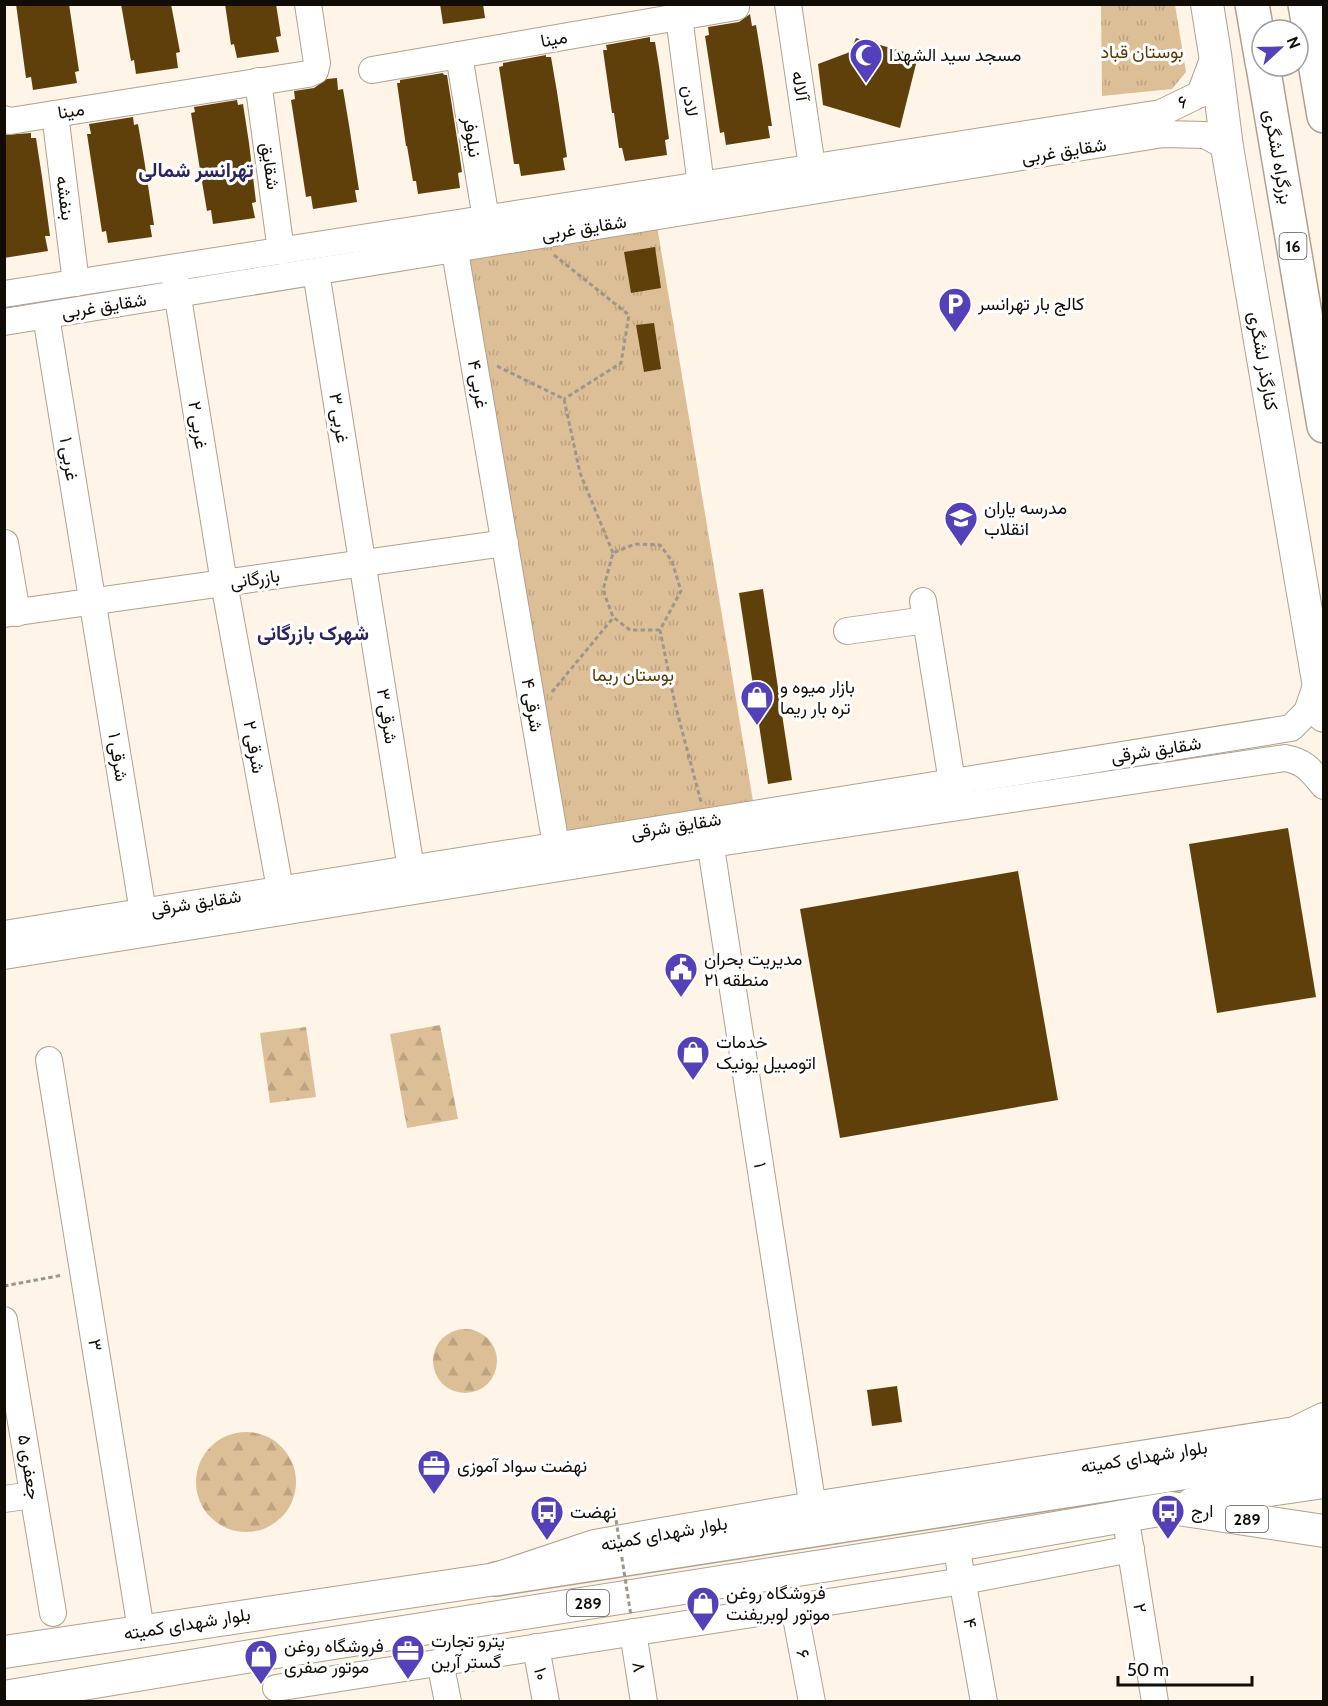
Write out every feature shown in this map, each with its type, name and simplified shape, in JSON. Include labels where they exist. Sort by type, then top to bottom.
[{"type":"highway","points":[[1305,4],[1323,116]]},
{"type":"highway","name":"بزرگراه لشگری","points":[[1264,78],[1323,426]]},
{"type":"highway","points":[[496,1579],[1323,1451]]},
{"type":"main road","name":"کنارگذر لشگری","points":[[1207,4],[1227,147],[1323,716]]},
{"type":"main road","name":"بلوار شهدای کمیته","points":[[4,1652],[496,1579],[595,1546],[813,1508],[1309,1429],[1323,1419]]},
{"type":"main road","points":[[1171,1508],[1323,1482]]},
{"type":"main road","name":"289","points":[[25,1697],[270,1653],[956,1545],[1171,1508],[1323,1531]]},
{"type":"street","name":"مینا","points":[[4,119],[10,121],[308,74],[315,71],[317,63],[308,4]]},
{"type":"street","name":"آلاله","points":[[788,4],[812,167]]},
{"type":"street","name":"مینا","points":[[372,70],[735,7]]},
{"type":"street","name":"لادن","points":[[679,17],[701,185]]},
{"type":"street","name":"۶","points":[[1162,124],[1200,94],[1215,54]]},
{"type":"street","name":"نیلوفر","points":[[459,55],[486,219]]},
{"type":"street","name":"شقایق","points":[[258,81],[281,251]]},
{"type":"street","name":"بنفشه","points":[[55,114],[76,283]]},
{"type":"street","name":"شقایق غربی","points":[[4,322],[554,233],[899,166],[1162,124]]},
{"type":"street","points":[[1162,124],[1205,135],[1227,147]]},
{"type":"street","name":"شقایق غربی","points":[[4,294],[812,167],[899,166]]},
{"type":"street","name":"۴ غربی","points":[[451,224],[505,543]]},
{"type":"street","name":"۲ غربی","points":[[174,268],[176,295],[224,583]]},
{"type":"street","name":"۳ غربی","points":[[316,272],[362,563]]},
{"type":"street","name":"۱ غربی","points":[[46,316],[92,602]]},
{"type":"street","points":[[5,543],[11,614]]},
{"type":"street","name":"بازرگانی","points":[[11,614],[505,543]]},
{"type":"street","name":"۴ شرقی","points":[[505,543],[558,857]]},
{"type":"street","name":"۳ شرقی","points":[[362,563],[411,868]]},
{"type":"street","name":"۲ شرقی","points":[[224,583],[282,901]]},
{"type":"street","name":"۱ شرقی","points":[[92,602],[143,912]]},
{"type":"street","points":[[847,631],[924,610],[952,782]]},
{"type":"street","name":"شقایق شرقی","points":[[709,833],[952,782],[1291,728],[1306,712],[1318,680]]},
{"type":"street","name":"شقایق شرقی","points":[[4,956],[282,901],[709,833],[1285,758],[1299,760],[1323,786]]},
{"type":"street","name":"۱","points":[[709,833],[813,1508]]},
{"type":"street","name":"شقایق شرقی","points":[[4,934],[143,912],[282,901],[411,868],[558,857]]},
{"type":"street","name":"۳","points":[[49,1060],[141,1630]]},
{"type":"street","name":"جعفری ۵","points":[[4,1320],[53,1613]]},
{"type":"street","points":[[4,1499],[33,1495]]},
{"type":"street","name":"۲","points":[[1125,1515],[1155,1701]]},
{"type":"street","name":"۴","points":[[956,1545],[984,1701]]},
{"type":"street","points":[[270,1653],[278,1695],[440,1662],[536,1647],[632,1624],[794,1607],[963,1581],[1131,1549]]},
{"type":"street","name":"۶","points":[[794,1607],[812,1701]]},
{"type":"street","name":"۸","points":[[632,1624],[644,1701]]},
{"type":"street","name":"۱۰","points":[[536,1647],[546,1701]]},
{"type":"street","points":[[440,1662],[448,1701]]},
{"type":"path","points":[[554,233],[554,256],[629,315],[621,363],[564,399]]},
{"type":"path","points":[[473,354],[564,399]]},
{"type":"path","points":[[564,399],[580,473],[614,553],[603,590],[613,618],[630,630],[660,630]]},
{"type":"path","points":[[614,553],[635,544],[660,545],[672,561],[681,591],[660,630],[675,704],[709,833]]},
{"type":"path","points":[[534,714],[613,618]]},
{"type":"path","points":[[4,1286],[83,1272]]},
{"type":"path","points":[[616,1521],[632,1624]]},
{"type":"green space","name":"بوستان قباد","points":[[1101,5],[1175,5],[1186,72],[1172,89],[1102,96]]},
{"type":"green space","name":"بوستان ریما","points":[[655,214],[754,807],[561,836],[464,241]]},
{"type":"green space","points":[[440,1025],[458,1119],[407,1128],[390,1034]]},
{"type":"green space","points":[[306,1027],[316,1097],[270,1103],[260,1033]]},
{"type":"green space","points":[[465,1329],[477,1331],[488,1338],[495,1349],[497,1361],[495,1373],[488,1384],[477,1391],[465,1393],[453,1391],[442,1384],[435,1373],[433,1361],[435,1349],[442,1338],[453,1331]]},
{"type":"green space","points":[[246,1432],[265,1435],[282,1446],[293,1463],[296,1482],[293,1501],[282,1518],[265,1529],[246,1532],[227,1529],[210,1518],[199,1501],[196,1482],[199,1463],[210,1446],[227,1435]]},
{"type":"building","points":[[16,4],[69,4],[79,71],[75,72],[77,83],[33,90],[31,77],[26,78]]},
{"type":"building","points":[[121,4],[171,4],[180,52],[176,53],[178,68],[136,74],[134,60],[131,61]]},
{"type":"building","points":[[225,4],[276,4],[281,36],[276,37],[279,52],[237,58],[234,44],[231,45]]},
{"type":"building","points":[[440,4],[483,4],[485,18],[443,24]]},
{"type":"building","points":[[750,14],[752,26],[756,25],[762,61],[772,126],[768,126],[770,138],[726,145],[724,132],[720,133],[705,36],[709,35],[708,27],[739,22]]},
{"type":"building","points":[[650,37],[650,42],[655,42],[659,66],[669,139],[665,140],[667,155],[625,161],[622,148],[619,148],[614,113],[612,113],[603,50],[607,50],[606,45]]},
{"type":"building","name":"مسجد سید الشهدا","points":[[856,38],[918,56],[900,128],[823,105],[818,64],[850,52]]},
{"type":"building","points":[[546,55],[546,57],[551,57],[557,92],[567,157],[563,158],[565,170],[521,176],[519,164],[514,164],[499,67],[503,66],[503,63]]},
{"type":"building","points":[[443,73],[447,75],[459,151],[462,172],[458,173],[460,188],[418,194],[406,146],[397,83],[400,83],[400,80]]},
{"type":"building","points":[[337,78],[338,90],[343,89],[349,125],[359,190],[355,190],[357,202],[313,209],[311,196],[306,197],[291,100],[295,99],[294,91],[314,88],[327,79]]},
{"type":"building","points":[[237,100],[238,105],[243,104],[249,143],[256,202],[252,203],[255,218],[213,224],[211,210],[207,211],[191,113],[195,112],[194,107]]},
{"type":"building","points":[[133,117],[134,125],[138,124],[144,159],[154,225],[150,225],[152,237],[108,243],[106,231],[102,232],[87,134],[91,134],[89,124]]},
{"type":"building","points":[[31,133],[31,138],[36,138],[42,177],[50,236],[45,236],[48,251],[4,258],[4,135]]},
{"type":"building","points":[[655,247],[661,288],[631,293],[624,252]]},
{"type":"building","points":[[654,323],[661,369],[644,372],[636,325]]},
{"type":"building","points":[[763,589],[792,780],[768,784],[739,593]]},
{"type":"building","points":[[1288,828],[1316,997],[1217,1013],[1189,844]]},
{"type":"building","points":[[1018,871],[1058,1100],[840,1138],[800,909]]},
{"type":"building","points":[[897,1386],[902,1422],[872,1426],[867,1390]]},
{"type":"place","name":"مسجد سید الشهدا","points":[[866,84]]},
{"type":"place","name":"کالج بار تهرانسر","points":[[955,333]]},
{"type":"place","name":"مدرسه یاران انقلاب","points":[[961,547]]},
{"type":"place","name":"بازار میوه و تره بار ریما","points":[[757,726]]},
{"type":"place","name":"مدیریت بحران منطقه ۲۱","points":[[681,998]]},
{"type":"place","name":"خدمات اتومبیل یونیک","points":[[693,1081]]},
{"type":"place","name":"نهضت سواد آموزی","points":[[434,1495]]},
{"type":"place","name":"ارج","points":[[1168,1540]]},
{"type":"place","name":"نهضت","points":[[547,1541]]},
{"type":"place","name":"فروشگاه روغن موتور لوبریفنت","points":[[703,1632]]},
{"type":"place","name":"پترو تجارت گستر آرین","points":[[408,1680]]},
{"type":"place","name":"فروشگاه روغن موتور صفری","points":[[261,1685]]},
{"type":"district","name":"تهرانسر شمالی","points":[[196,170]]},
{"type":"district","name":"شهرک بازرگانی","points":[[313,633]]}]
